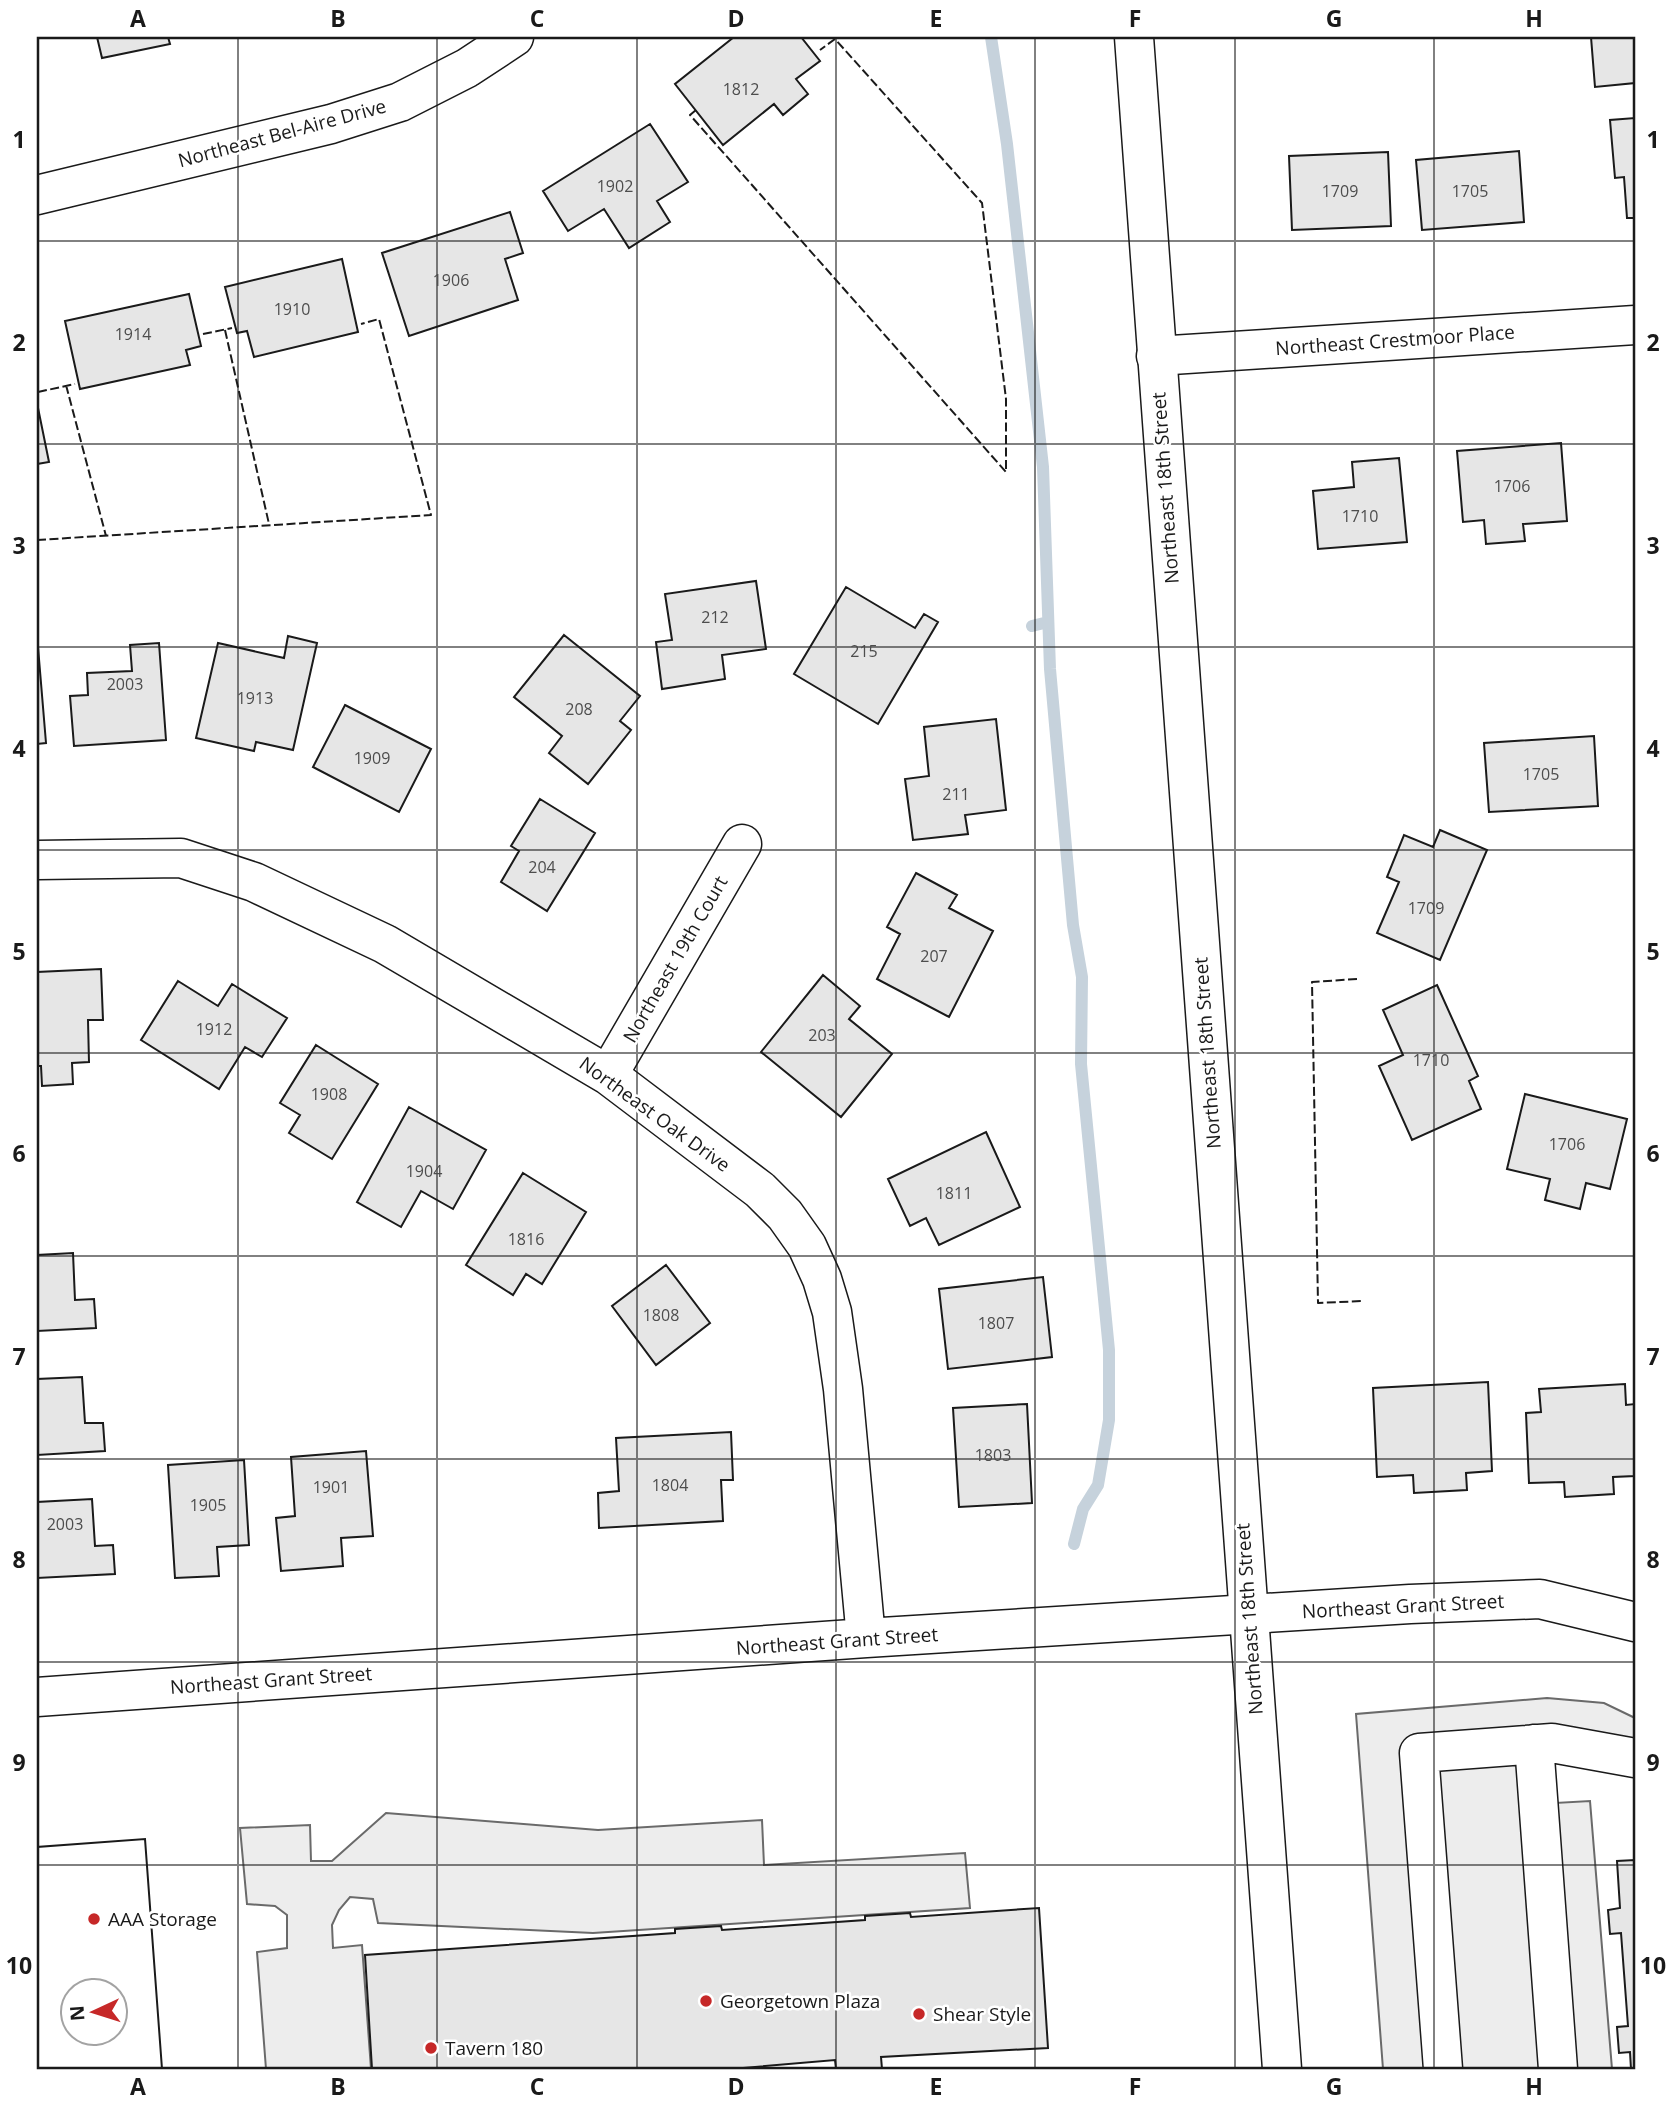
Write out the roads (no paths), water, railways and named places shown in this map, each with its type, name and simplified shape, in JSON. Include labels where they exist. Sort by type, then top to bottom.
[{"type":"street","name":"Northeast Bel-Aire Drive","points":[[37,195],[331,124],[400,102],[467,68],[514,37]]},
{"type":"street","name":"Northeast 18th Street","points":[[1134,37],[1282,2069]]},
{"type":"street","name":"Northeast Crestmoor Place","points":[[1156,356],[1635,325]]},
{"type":"street","name":"Northeast 19th Court","points":[[608,1075],[742,844]]},
{"type":"street","name":"Northeast Oak Drive","points":[[37,860],[181,858],[254,882],[385,944],[608,1075],[760,1190],[785,1215],[807,1246],[822,1279],[832,1312],[840,1363],[866,1638]]},
{"type":"street","name":"Northeast Grant Street","points":[[37,1697],[866,1638],[1540,1599],[1635,1622]]},
{"type":"street","points":[[1443,2069],[1419,1753],[1552,1742],[1635,1758]]},
{"type":"street","points":[[1534,1744],[1558,2069]]},
{"type":"waterway","points":[[991,37],[1007,144],[1043,467],[1050,669],[1073,925],[1082,977],[1081,1064],[1109,1350],[1109,1420],[1098,1485],[1083,1509],[1074,1544]]},
{"type":"waterway","points":[[1032,626],[1048,622]]},
{"type":"place","name":"AAA Storage","points":[[94,1919]]},
{"type":"place","name":"Georgetown Plaza","points":[[706,2001]]},
{"type":"place","name":"Shear Style","points":[[919,2014]]},
{"type":"place","name":"Tavern 180","points":[[431,2048]]}]
